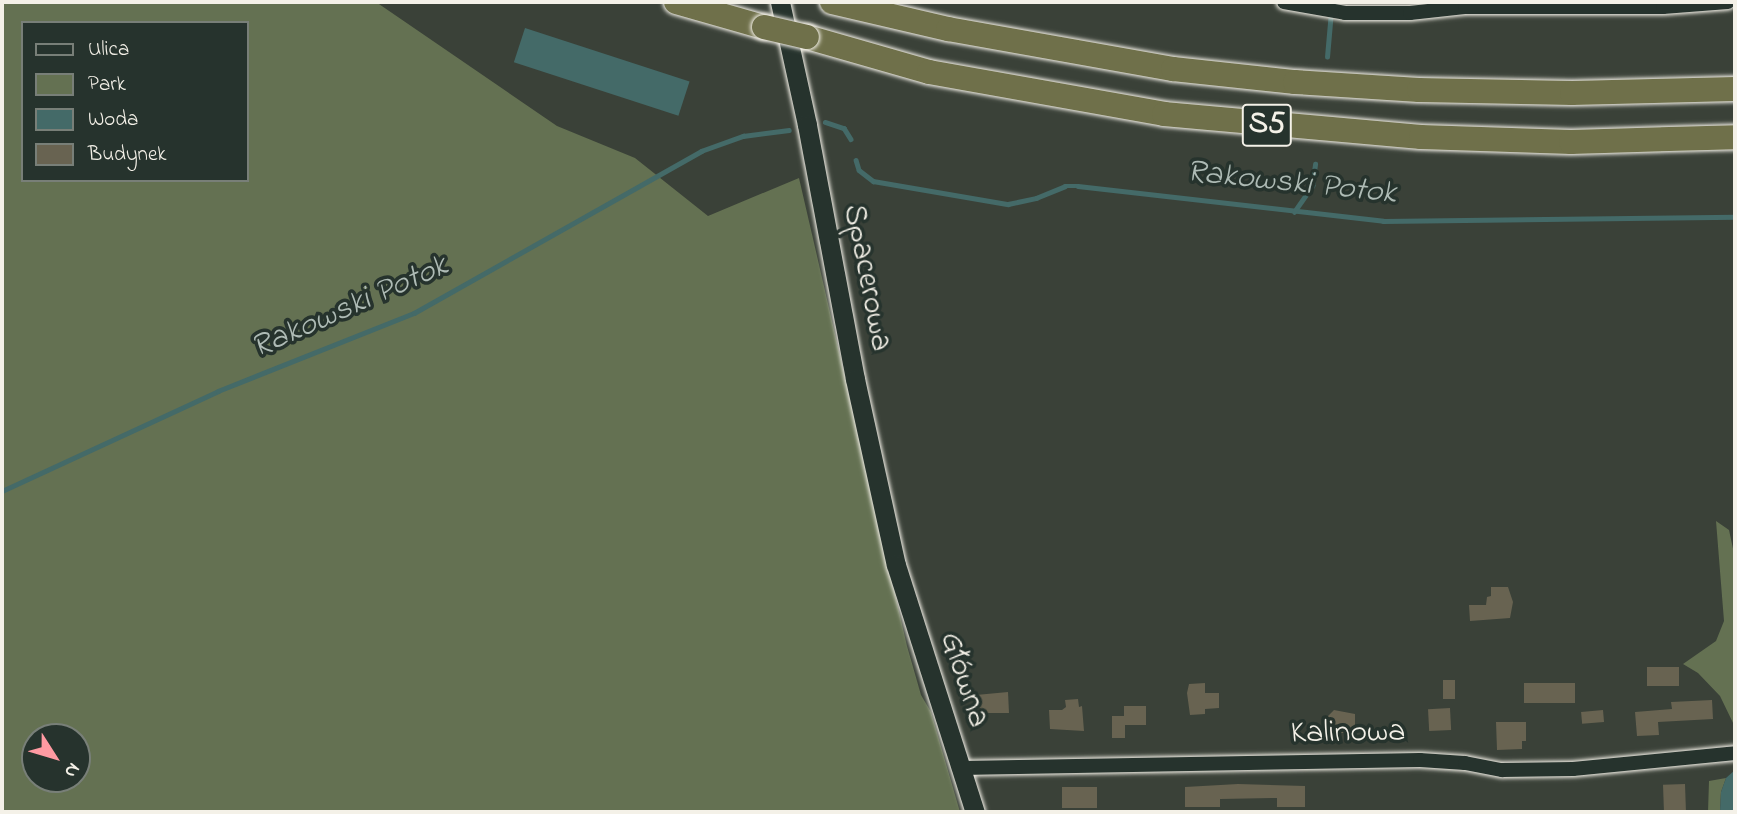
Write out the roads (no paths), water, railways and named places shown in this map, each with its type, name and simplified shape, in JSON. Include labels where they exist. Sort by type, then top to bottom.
[{"type":"highway","name":"S5","points":[[676,2],[929,72],[1164,114],[1421,137],[1572,142],[1735,137]]},
{"type":"highway","name":"S5","points":[[832,2],[948,29],[1160,66],[1295,82],[1419,90],[1572,93],[1735,89]]},
{"type":"street","name":"Spacerowa","points":[[780,2],[807,125],[855,379],[896,565]]},
{"type":"street","points":[[1284,2],[1345,13],[1410,13],[1465,7],[1663,7],[1728,2]]},
{"type":"street","name":"Główna","points":[[896,565],[975,812]]},
{"type":"street","name":"Kalinowa","points":[[961,768],[1420,760],[1465,763],[1502,770],[1573,769],[1735,753]]},
{"type":"water","points":[[525,28],[690,81],[678,116],[514,62]]},
{"type":"water","points":[[1735,770],[1735,812],[1720,812],[1721,792],[1726,778]]},
{"type":"waterway","points":[[1327,57],[1330,19]]},
{"type":"waterway","name":"Rakowski Potok","points":[[825,122],[844,128],[851,139]]},
{"type":"waterway","name":"Rakowski Potok","points":[[2,491],[218,391],[414,313],[701,151],[743,136],[789,130]]},
{"type":"waterway","name":"Rakowski Potok","points":[[856,160],[859,170],[873,181],[1008,204],[1036,198],[1065,186],[1078,186],[1383,221],[1735,217]]},
{"type":"waterway","points":[[1294,212],[1312,186],[1315,164]]}]
